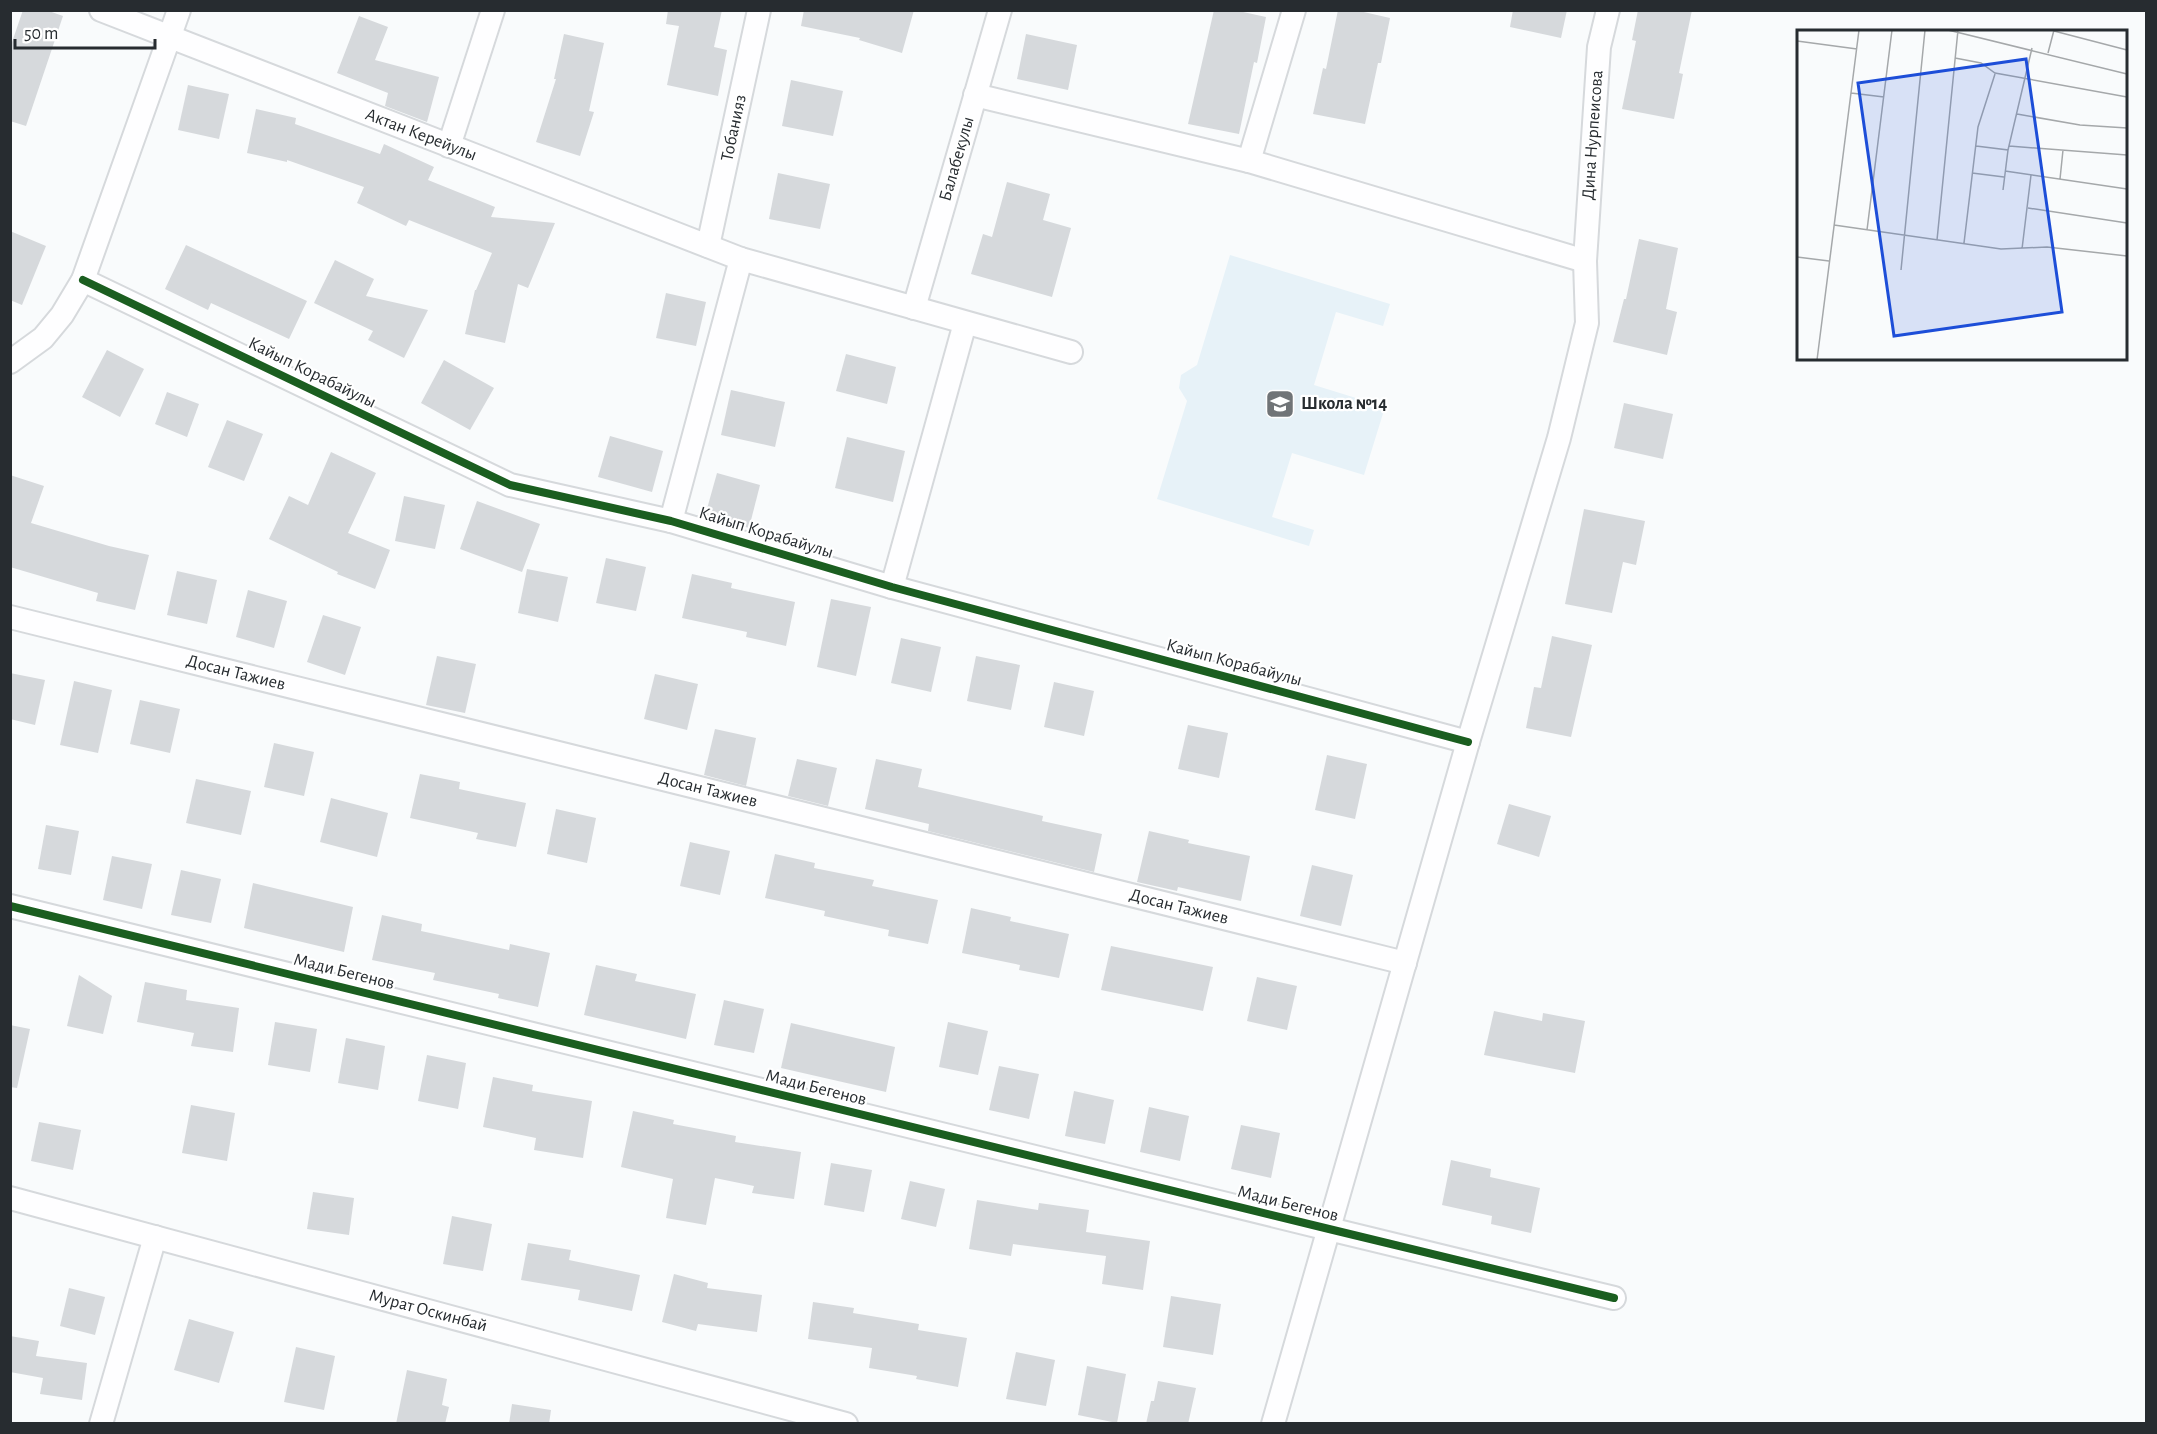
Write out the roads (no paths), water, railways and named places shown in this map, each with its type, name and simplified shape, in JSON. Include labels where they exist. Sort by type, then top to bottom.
[{"type":"street","name":"Актан Керейулы","points":[[101,10],[741,259],[1071,352]]},
{"type":"street","points":[[10,363],[43,338],[62,315],[83,280],[179,10]]},
{"type":"street","points":[[449,146],[493,10]]},
{"type":"street","name":"Тобанияз","points":[[708,246],[759,10]]},
{"type":"street","name":"Балабекулы","points":[[914,308],[1000,10]]},
{"type":"street","points":[[1250,161],[1294,10]]},
{"type":"street","name":"Дина Нурпеисова","points":[[1585,261],[1599,47],[1608,10]]},
{"type":"street","points":[[975,96],[1250,161],[1585,261],[1587,323],[1559,438],[1468,742],[1273,1424]]},
{"type":"street","points":[[670,521],[741,259]]},
{"type":"street","name":"Кайып Корабайулы","points":[[83,280],[510,485],[670,521],[892,587],[1468,742]]},
{"type":"street","points":[[892,587],[965,323]]},
{"type":"street","name":"Досан Тажиев","points":[[10,617],[1405,963]]},
{"type":"street","name":"Мади Бегенов","points":[[10,906],[1614,1298]]},
{"type":"street","name":"Мурат Оскинбай","points":[[10,1198],[846,1424]]},
{"type":"street","points":[[101,1424],[155,1237]]},
{"type":"place","name":"Школа №14","points":[[1280,404]]}]
